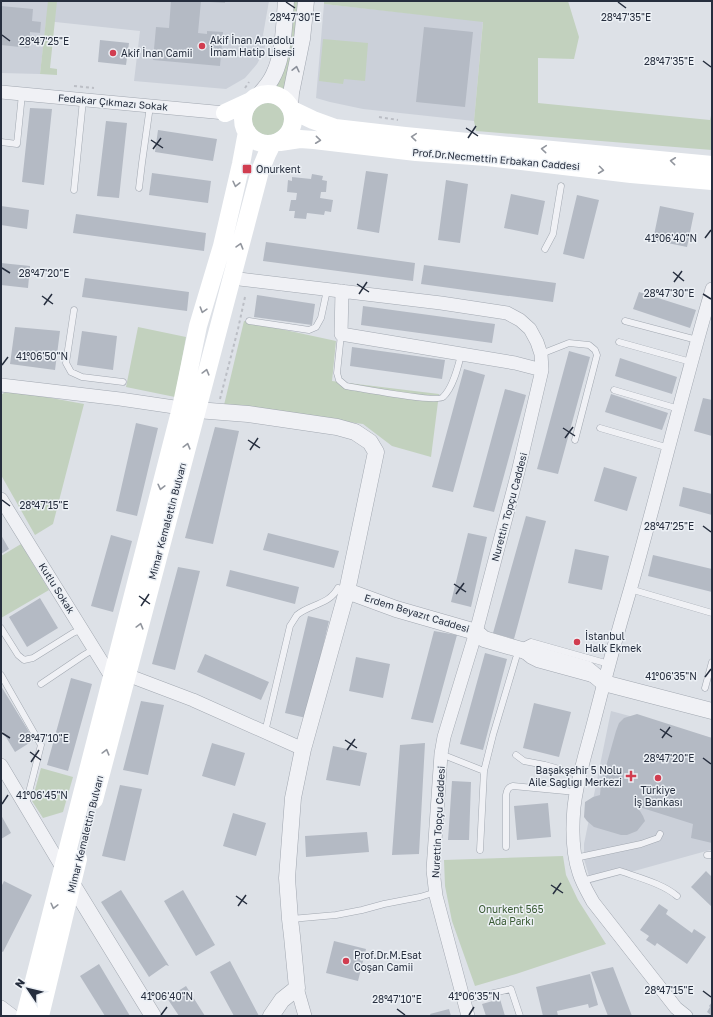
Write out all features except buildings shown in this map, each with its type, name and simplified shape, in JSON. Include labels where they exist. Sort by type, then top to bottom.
[{"type":"main road","points":[[25,1016],[63,869],[120,676],[188,409],[231,278],[260,171],[267,154],[276,143],[286,137],[291,130],[293,123],[291,108],[282,98],[270,94],[263,94],[225,113]]},
{"type":"main road","points":[[188,409],[198,326],[222,246],[241,164],[245,130],[243,115],[246,108],[254,99]]},
{"type":"main road","name":"Prof.Dr.Necmettin Erbakan Caddesi","points":[[291,108],[313,120],[335,128],[712,165]]},
{"type":"main road","points":[[225,113],[234,119],[250,137],[257,142],[264,144],[276,143]]},
{"type":"main road","name":"Prof.Dr.Necmettin Erbakan Caddesi","points":[[276,143],[300,139],[314,140],[416,152],[488,157],[631,174],[712,181]]},
{"type":"main road","name":"Mimar Kemalettin Bulvarı","points":[[40,1016],[120,676]]},
{"type":"main road","points":[[63,869],[72,884]]},
{"type":"street","points":[[254,99],[269,83],[279,59],[286,1]]},
{"type":"street","points":[[291,108],[291,93],[302,39],[306,1]]},
{"type":"street","name":"Fedakar Çıkmazı Sokak","points":[[1,92],[225,113]]},
{"type":"street","name":"Nurettin Topçu Caddesi","points":[[231,278],[441,303],[507,314],[520,320],[530,329],[541,354],[542,370],[518,472],[476,632],[444,737],[441,754],[433,870],[436,896],[468,1016]]},
{"type":"street","points":[[686,1016],[676,1008],[593,902],[579,875],[575,858],[573,841],[574,807],[580,775],[609,664],[712,289]]},
{"type":"street","points":[[342,291],[340,334],[515,363],[542,370]]},
{"type":"street","points":[[1,385],[337,426],[355,432],[370,442],[376,452],[303,749],[293,798],[287,878],[297,988],[305,1016]]},
{"type":"street","name":"Kutlu Sokak","points":[[1,499],[94,649],[120,676]]},
{"type":"street","name":"Erdem Beyazıt Caddesi","points":[[342,589],[396,608],[476,632],[484,639],[517,654],[587,669],[604,683],[712,711]]},
{"type":"street","points":[[120,676],[193,700],[303,749]]},
{"type":"street","points":[[1,765],[63,869]]},
{"type":"street","points":[[72,884],[153,1016]]},
{"type":"street","points":[[271,1016],[282,1000],[297,988]]},
{"type":"street","points":[[667,1016],[672,1002]]},
{"type":"street","points":[[1,1007],[13,1016]]},
{"type":"lane","points":[[1,142],[17,144],[22,94]]},
{"type":"lane","points":[[74,190],[83,100]]},
{"type":"lane","points":[[139,188],[150,106]]},
{"type":"lane","points":[[545,249],[553,234],[561,186]]},
{"type":"lane","points":[[249,321],[309,330],[316,327],[321,318],[327,290]]},
{"type":"lane","points":[[74,310],[66,363],[71,372],[82,377],[123,382]]},
{"type":"lane","points":[[625,321],[697,340]]},
{"type":"lane","points":[[340,334],[337,374],[339,380],[346,386],[441,399],[444,397],[453,382],[461,355]]},
{"type":"lane","points":[[541,354],[569,342],[589,345],[598,355],[575,440]]},
{"type":"lane","points":[[619,342],[691,362]]},
{"type":"lane","points":[[614,390],[679,409]]},
{"type":"lane","points":[[600,428],[669,448]]},
{"type":"lane","points":[[265,732],[290,626],[297,616],[328,599],[342,589]]},
{"type":"lane","points":[[630,589],[712,613]]},
{"type":"lane","points":[[1,628],[18,655],[24,660],[33,658],[72,633],[82,629]]},
{"type":"lane","points":[[480,850],[484,771],[517,654],[531,642],[609,664]]},
{"type":"lane","points":[[41,684],[94,649]]},
{"type":"lane","points":[[705,688],[712,662]]},
{"type":"lane","points":[[1,676],[41,745],[26,806]]},
{"type":"lane","points":[[441,754],[484,771]]},
{"type":"lane","points":[[516,756],[524,761],[545,765],[580,775]]},
{"type":"lane","points":[[506,847],[506,795],[509,787],[513,786],[577,792]]},
{"type":"lane","points":[[575,858],[641,844],[658,838],[660,834]]},
{"type":"lane","points":[[582,881],[620,871],[642,878],[672,892],[677,896]]},
{"type":"lane","points":[[290,919],[336,915],[420,897],[436,892]]},
{"type":"lane","points":[[463,1000],[511,989],[520,1016]]},
{"type":"path","points":[[217,412],[245,297]]},
{"type":"shaded area","name":"Akif İnan Anadolu İmam Hatip Lisesi","points":[[1,1],[269,1],[263,35],[266,42],[264,51],[257,64],[245,78],[226,89],[134,81],[140,31],[46,21],[40,74],[1,73]]},
{"type":"shaded area","points":[[324,4],[483,21],[474,121],[363,109],[316,98]]},
{"type":"shaded area","points":[[611,711],[712,738],[712,851],[710,850],[591,883],[584,859],[584,844]]},
{"type":"green space","points":[[48,1],[57,1],[50,68],[57,69],[57,75],[40,74]]},
{"type":"green space","points":[[291,1],[299,1],[297,26],[284,91],[273,87]]},
{"type":"green space","points":[[324,1],[568,1],[579,37],[574,59],[538,58],[538,103],[710,120],[712,111],[712,150],[476,131],[474,121],[483,22],[324,4]]},
{"type":"green space","points":[[323,39],[368,43],[365,81],[344,79],[343,84],[319,81]]},
{"type":"green space","points":[[268,103],[274,104],[281,110],[284,119],[283,125],[277,132],[268,135],[262,134],[255,128],[252,119],[253,113],[259,106]]},
{"type":"green space","points":[[244,321],[336,341],[332,381],[439,394],[431,457],[392,446],[363,424],[224,405]]},
{"type":"green space","points":[[138,327],[186,337],[175,397],[126,387]]},
{"type":"green space","points":[[8,390],[84,404],[53,524],[35,535],[1,475],[1,395]]},
{"type":"green space","points":[[21,544],[49,590],[1,618],[1,556]]},
{"type":"green space","points":[[41,768],[73,777],[63,812],[43,818],[32,801]]},
{"type":"green space","name":"Onurkent 565 Ada Parkı","points":[[563,856],[566,875],[578,900],[606,944],[475,986],[452,921],[445,886],[444,860]]},
{"type":"place","name":"Akif İnan Anadolu İmam Hatip Lisesi","points":[[202,46]]},
{"type":"place","name":"Akif İnan Camii","points":[[113,53]]},
{"type":"place","name":"Onurkent","points":[[247,169]]},
{"type":"place","name":"İstanbul Halk Ekmek","points":[[577,642]]},
{"type":"place","name":"Başakşehir 5 Nolu Aile Sağlığı Merkezi","points":[[631,776]]},
{"type":"place","name":"Türkiye İş Bankası","points":[[658,778]]},
{"type":"place","name":"Prof.Dr.M.Esat Coşan Camii","points":[[346,961]]}]
